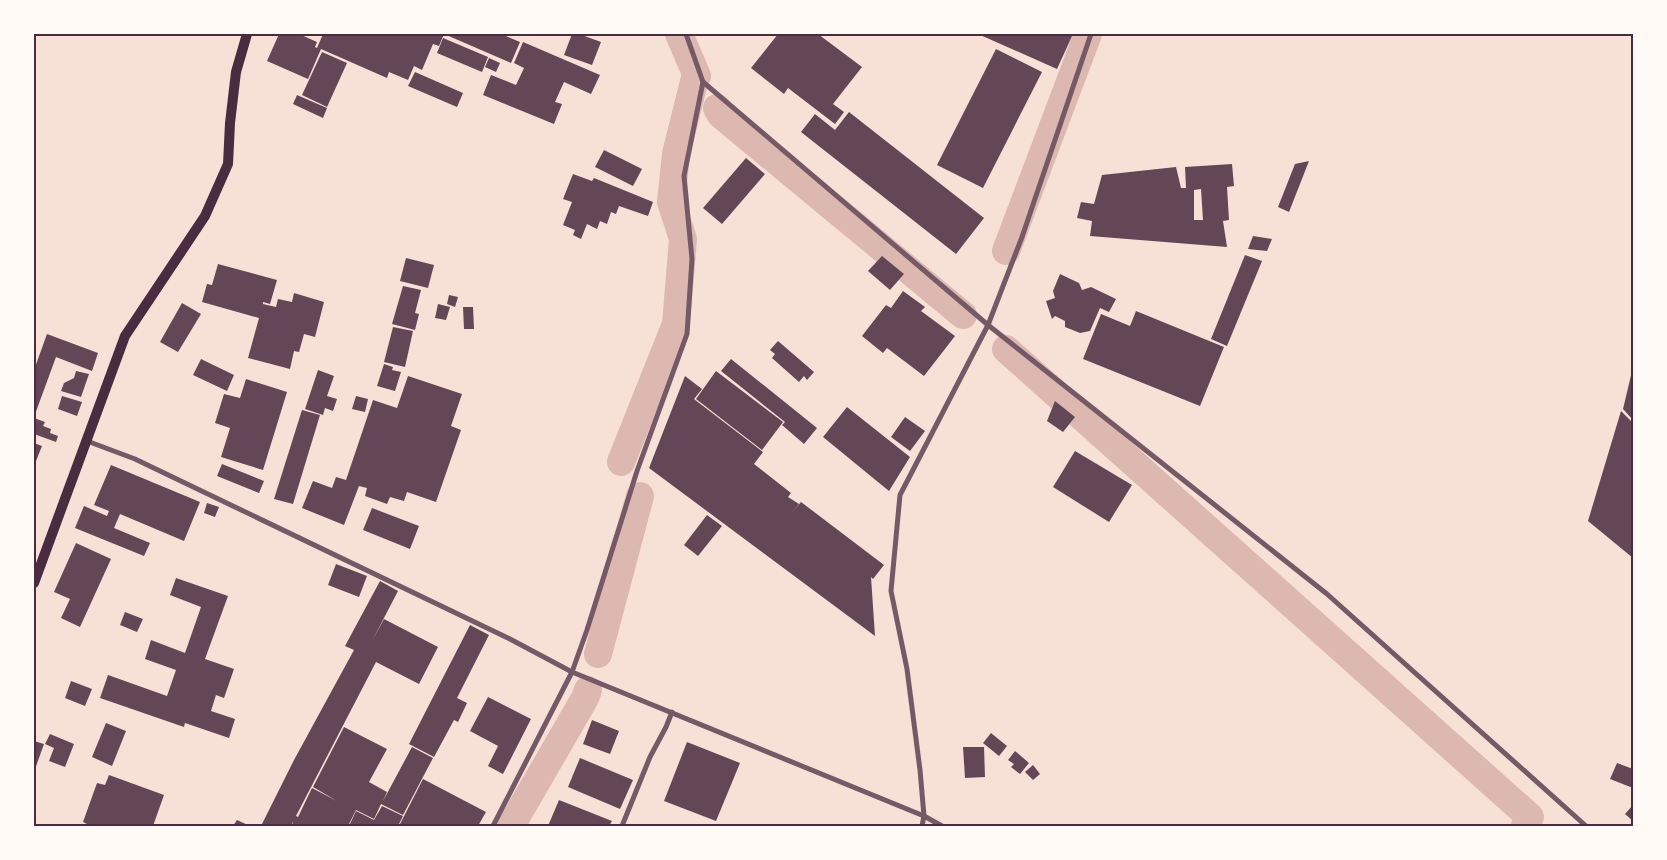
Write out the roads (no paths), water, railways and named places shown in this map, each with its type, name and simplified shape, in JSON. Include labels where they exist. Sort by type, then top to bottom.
[{"type":"main road","points":[[34,583],[85,440],[125,336],[205,216],[228,164],[230,123],[236,72],[247,34]]},
{"type":"street","points":[[686,34],[703,82],[988,324],[1327,594],[1586,826]]},
{"type":"street","points":[[922,826],[924,816],[920,770],[907,670],[891,591],[900,495],[988,324],[1022,237],[1091,34]]},
{"type":"street","points":[[493,826],[572,672],[637,471],[687,334],[692,259],[684,176],[703,82]]},
{"type":"street","points":[[85,440],[135,459],[510,639],[572,672],[924,816],[942,826]]},
{"type":"street","points":[[622,826],[650,757],[672,712]]},
{"type":"waterway","points":[[679,34],[697,76]]},
{"type":"waterway","points":[[1006,251],[1088,34]]},
{"type":"waterway","points":[[621,462],[676,324],[683,239],[671,202],[676,154],[696,74]]},
{"type":"waterway","points":[[717,108],[721,115],[963,315]]},
{"type":"waterway","points":[[1006,349],[1530,817],[1525,826]]},
{"type":"waterway","points":[[598,654],[640,496]]},
{"type":"waterway","points":[[511,826],[588,690]]}]
